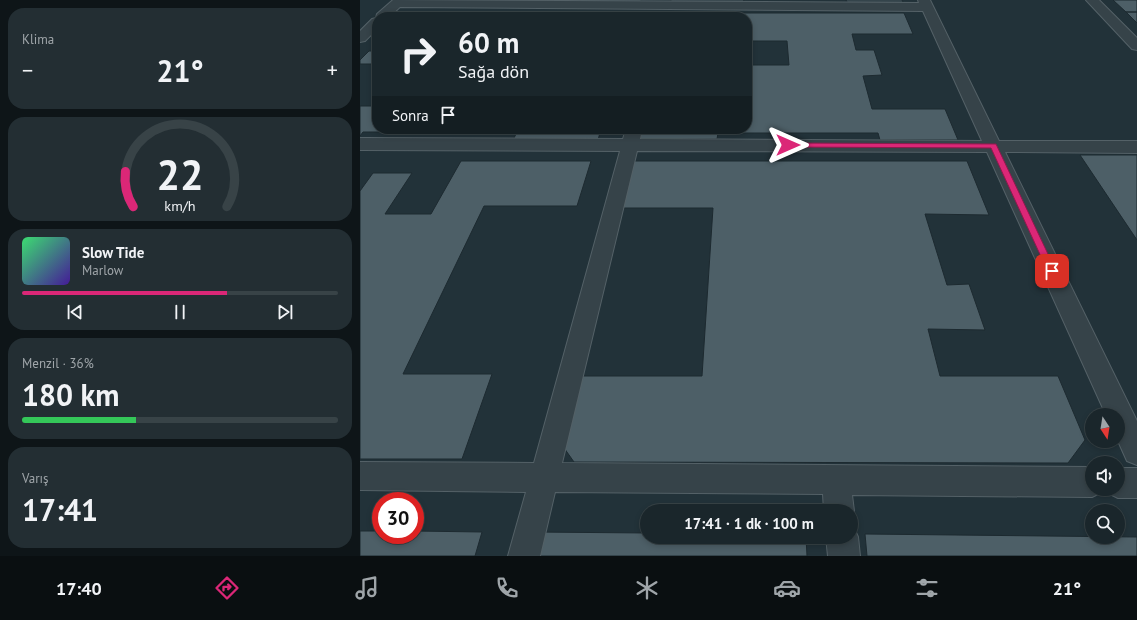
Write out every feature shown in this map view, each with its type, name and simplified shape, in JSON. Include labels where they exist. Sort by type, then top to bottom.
[{"type":"street","points":[[1092,0],[1137,46]]},
{"type":"street","points":[[387,12],[398,2],[665,8],[926,4],[1137,451]]},
{"type":"street","points":[[360,38],[372,27]]},
{"type":"street","points":[[524,556],[632,137]]},
{"type":"street","points":[[360,144],[632,137],[993,146],[1137,147]]},
{"type":"street","points":[[360,476],[1085,482]]},
{"type":"street","points":[[836,480],[839,504]]},
{"type":"street","points":[[1125,483],[1137,483]]},
{"type":"street","points":[[843,544],[844,556]]},
{"type":"building","points":[[581,0],[641,0],[641,2],[580,2]]},
{"type":"building","points":[[671,0],[744,0],[743,2],[671,2]]},
{"type":"building","points":[[846,0],[902,0],[903,2],[847,2]]},
{"type":"building","points":[[1113,0],[1137,0],[1137,12],[1126,12]]},
{"type":"building","points":[[1126,12],[1137,12],[1137,23]]},
{"type":"building","points":[[752,13],[904,13],[913,34],[852,34],[856,50],[874,50],[882,75],[863,76],[872,109],[945,109],[958,140],[880,140],[878,133],[752,133],[752,65],[789,65],[787,41],[752,41]]},
{"type":"building","points":[[369,51],[372,51],[372,64],[360,64],[360,60]]},
{"type":"building","points":[[360,106],[372,106],[372,132],[363,132],[360,136]]},
{"type":"building","points":[[516,134],[600,134],[598,140],[513,140]]},
{"type":"building","points":[[636,134],[718,134],[717,139],[635,139]]},
{"type":"building","points":[[1080,155],[1137,155],[1137,240]]},
{"type":"building","points":[[461,161],[591,161],[577,206],[484,206],[403,374],[492,374],[462,459],[360,459],[360,191],[373,173],[412,173],[385,214],[431,214]]},
{"type":"building","points":[[630,161],[967,161],[989,215],[925,214],[947,285],[969,284],[985,330],[928,329],[940,376],[1058,376],[1085,440],[1068,463],[574,462],[562,445],[579,376],[702,376],[713,208],[619,208]]},
{"type":"building","points":[[360,531],[372,531],[372,544],[424,544],[424,531],[482,532],[475,556],[360,556]]},
{"type":"building","points":[[534,532],[640,533],[640,544],[806,544],[807,556],[528,556]]},
{"type":"building","points":[[865,534],[1085,536],[1085,544],[1125,544],[1125,537],[1137,537],[1137,556],[867,556]]},
{"type":"route","points":[[788,145],[993,146],[1052,271]]}]
